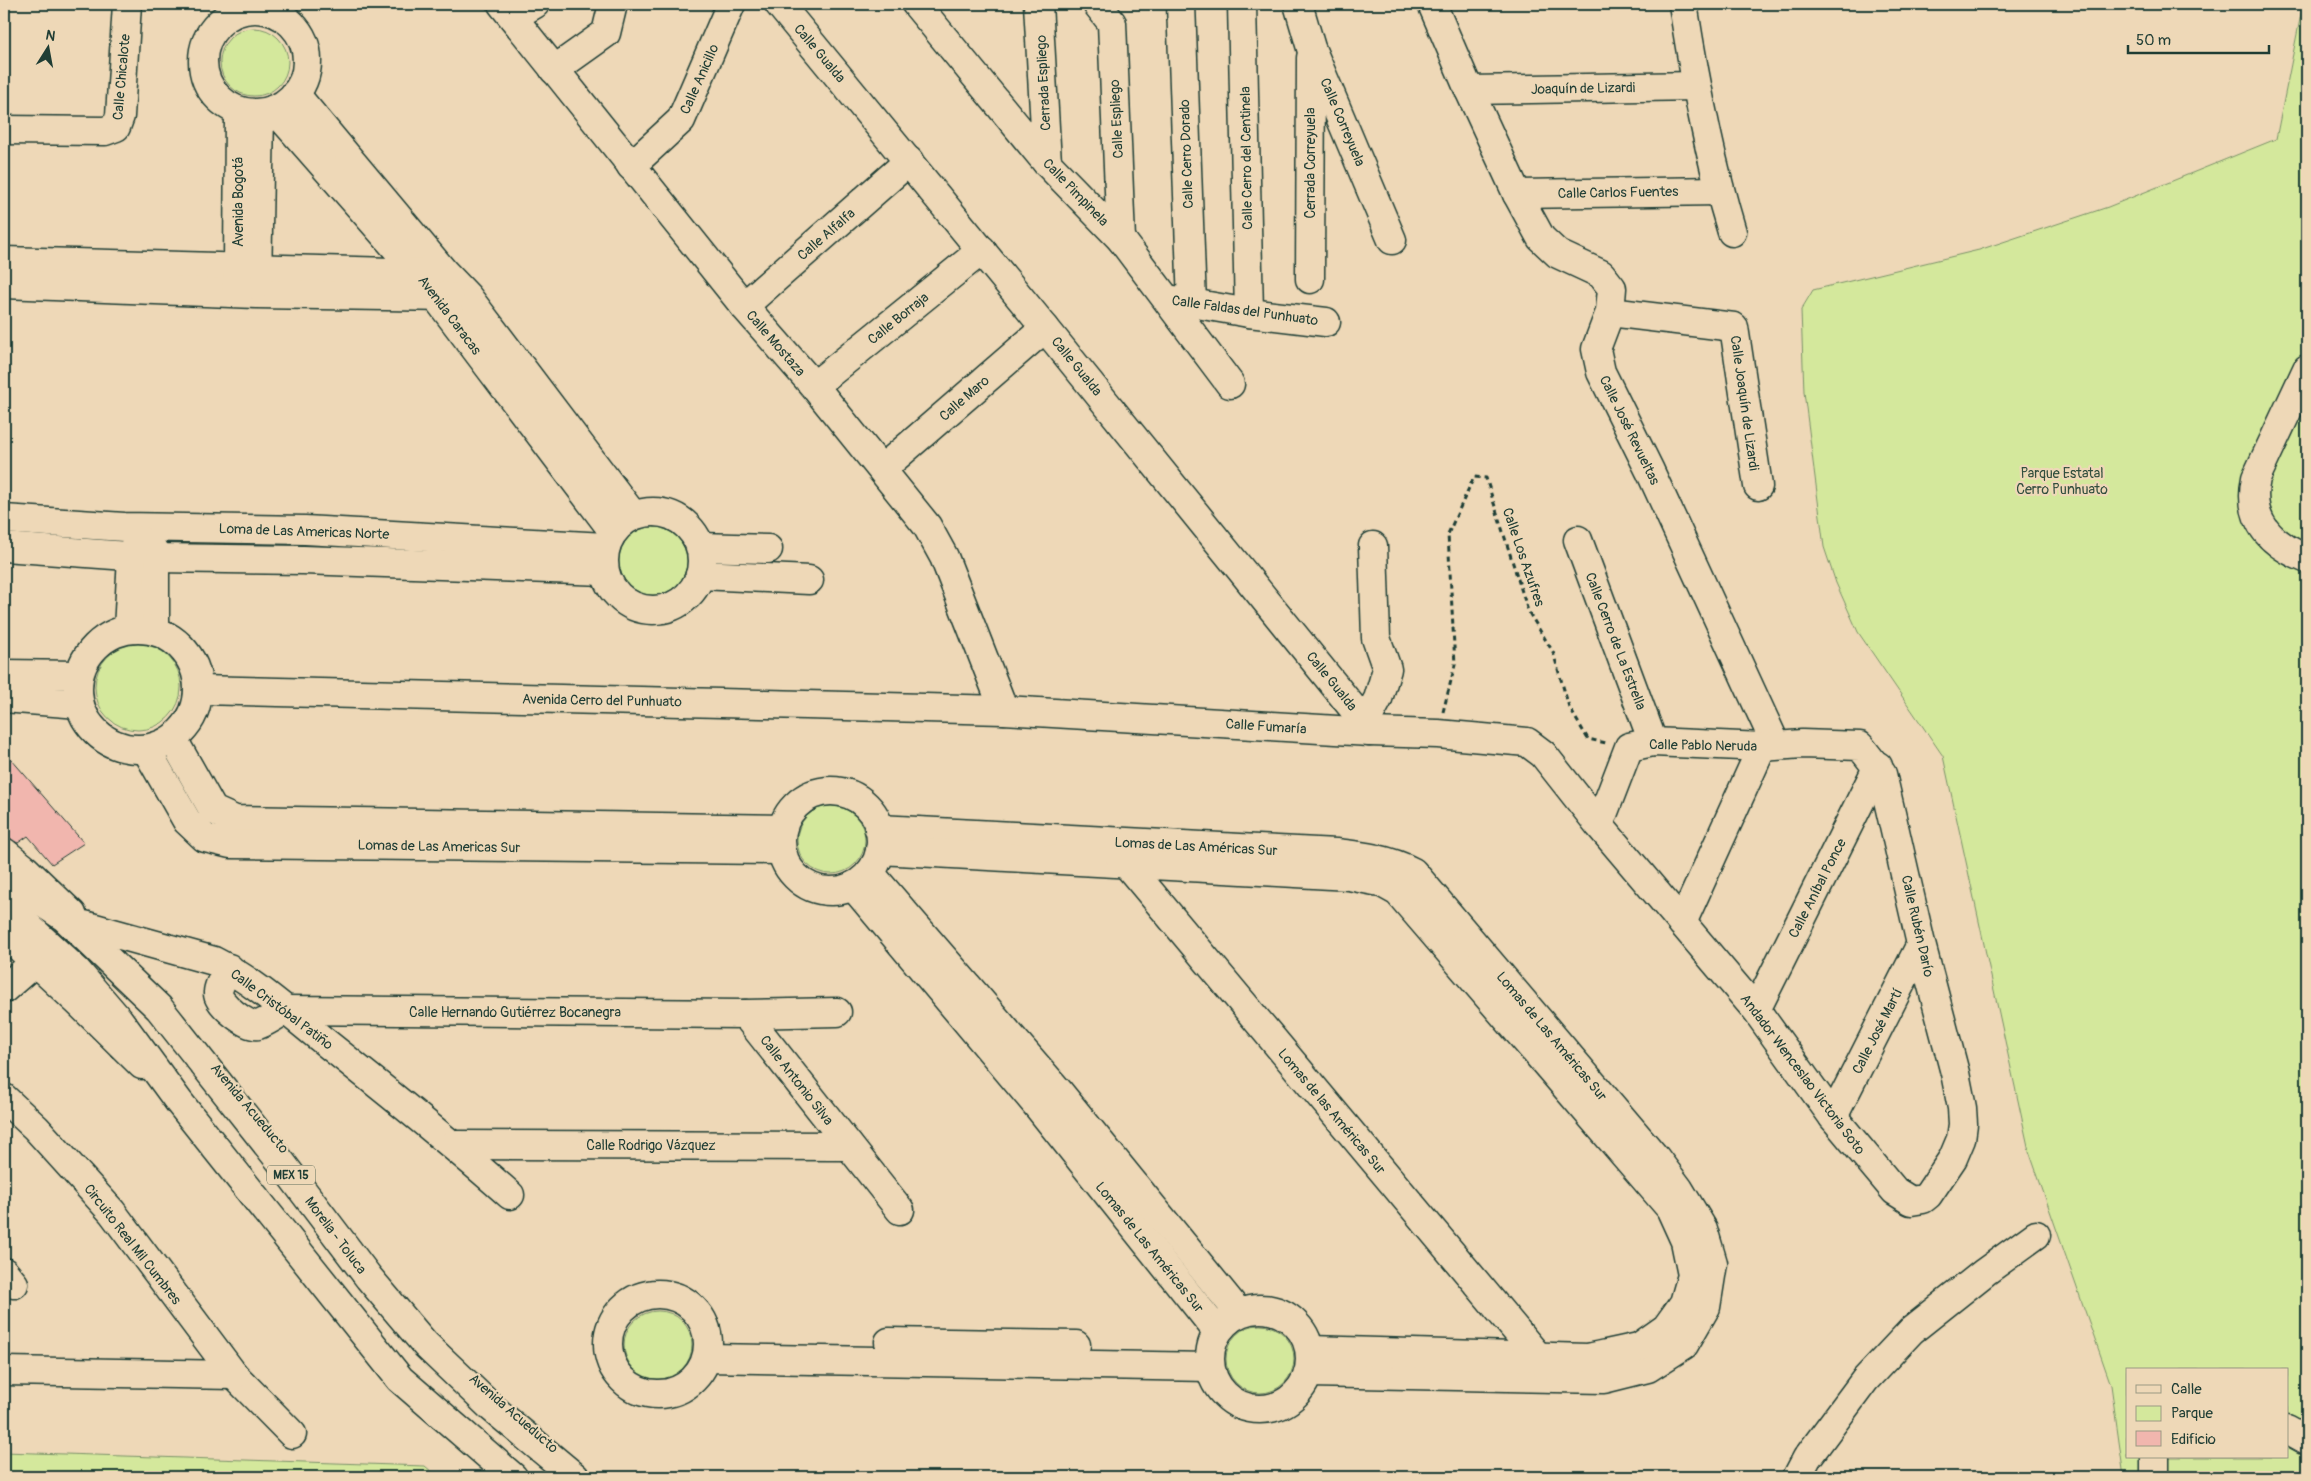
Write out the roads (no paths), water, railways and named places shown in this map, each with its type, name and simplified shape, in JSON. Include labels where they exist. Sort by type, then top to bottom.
[{"type":"street","name":"Calle Chicalote","points":[[4,130],[105,131],[116,127],[120,116],[127,4]]},
{"type":"street","points":[[554,70],[606,33],[613,4]]},
{"type":"street","name":"Calle Anicillo","points":[[631,166],[681,120],[731,4]]},
{"type":"street","name":"Calle Gualda","points":[[779,4],[1046,328],[1368,727]]},
{"type":"street","name":"Calle Pimpinela","points":[[916,4],[1047,163],[1122,239],[1164,298],[1230,384]]},
{"type":"street","name":"Cerrada Espliego","points":[[1038,4],[1047,163]]},
{"type":"street","name":"Calle Espliego","points":[[1097,4],[1112,22],[1122,239]]},
{"type":"street","name":"Calle Cerro Dorado","points":[[1181,4],[1192,304]]},
{"type":"street","name":"Calle Cerro del Centinela","points":[[1242,4],[1249,313]]},
{"type":"street","name":"Calle Correyuela","points":[[1298,4],[1311,48],[1392,240]]},
{"type":"street","name":"Calle José Revueltas","points":[[1432,4],[1517,194],[1541,238],[1558,254],[1601,274],[1612,288],[1610,312],[1596,349],[1601,372],[1650,471],[1769,746]]},
{"type":"street","points":[[1683,4],[1696,86],[1720,191],[1732,232]]},
{"type":"street","name":"Calle Mostaza","points":[[517,8],[554,70],[744,306],[814,386],[927,526],[944,557],[1004,710]]},
{"type":"street","name":"Cerrada Correyuela","points":[[1310,279],[1311,48]]},
{"type":"street","name":"Joaquín de Lizardi","points":[[1469,90],[1696,86]]},
{"type":"street","name":"Avenida Caracas","points":[[267,107],[418,273]]},
{"type":"street","name":"Avenida Caracas","points":[[267,107],[440,284],[614,541]]},
{"type":"street","name":"Avenida Bogotá","points":[[247,281],[267,107]]},
{"type":"street","name":"Calle Alfalfa","points":[[744,306],[909,161]]},
{"type":"street","name":"Calle Carlos Fuentes","points":[[1517,194],[1720,191]]},
{"type":"street","name":"Calle Borraja","points":[[814,386],[982,250]]},
{"type":"street","points":[[15,273],[247,281],[440,284]]},
{"type":"street","points":[[247,281],[418,273],[440,284]]},
{"type":"street","name":"Avenida Caracas","points":[[440,284],[468,297],[614,541]]},
{"type":"street","name":"Calle Faldas del Punhuato","points":[[1164,298],[1249,313],[1326,322]]},
{"type":"street","name":"Calle Joaquín de Lizardi","points":[[1610,312],[1734,326],[1758,486]]},
{"type":"street","name":"Calle Maro","points":[[882,469],[1046,328]]},
{"type":"street","points":[[2307,369],[2256,478],[2252,494],[2258,521],[2277,544],[2307,558]]},
{"type":"street","points":[[4,547],[138,545],[302,560],[614,541],[647,512],[661,512],[674,516],[686,524],[695,534],[703,561],[700,575],[693,590],[681,601],[666,608],[650,610],[634,607],[620,598],[610,586],[614,541]]},
{"type":"street","points":[[4,518],[138,545]]},
{"type":"street","name":"Loma de Las Americas Norte","points":[[138,545],[156,532],[174,527],[614,541]]},
{"type":"street","points":[[302,560],[305,530]]},
{"type":"street","name":"Calle Cerro de La Estrella","points":[[1578,540],[1641,744]]},
{"type":"street","points":[[128,629],[138,545]]},
{"type":"street","points":[[138,545],[155,631]]},
{"type":"street","points":[[1368,727],[1387,669],[1376,638],[1373,546]]},
{"type":"street","points":[[700,547],[768,548]]},
{"type":"street","points":[[700,575],[809,580]]},
{"type":"street","points":[[128,629],[155,631],[173,639],[187,653],[196,670],[199,690],[196,709],[187,726],[173,739],[160,746],[146,749],[129,749],[112,744],[97,734],[86,720],[79,704],[79,675],[86,659],[96,645],[111,635],[128,629]]},
{"type":"street","points":[[4,674],[79,675]]},
{"type":"street","name":"Avenida Cerro del Punhuato","points":[[199,690],[1004,710]]},
{"type":"street","points":[[4,698],[79,704]]},
{"type":"street","name":"Calle Fumaría","points":[[1004,710],[1368,727],[1527,742]]},
{"type":"street","name":"Lomas de Las Americas Sur","points":[[173,739],[213,810],[235,820],[509,836]]},
{"type":"street","name":"Andador Wenceslao Victoria Soto","points":[[1527,742],[1543,754],[1599,825],[1756,1010],[1833,1117],[1895,1191],[1912,1201],[1923,1199],[1933,1189]]},
{"type":"street","points":[[1599,825],[1641,744]]},
{"type":"street","name":"Calle Pablo Neruda","points":[[1641,744],[1769,746]]},
{"type":"street","points":[[1682,923],[1769,746]]},
{"type":"street","name":"Calle Rubén Darío","points":[[1769,746],[1860,746],[1878,766],[1882,774],[1899,840],[1921,944],[1955,1073],[1963,1124],[1961,1139],[1953,1158],[1933,1189]]},
{"type":"street","name":"Lomas de Las Americas Sur","points":[[146,749],[187,821],[205,838],[230,844],[509,836],[781,839]]},
{"type":"street","name":"Calle Aníbal Ponce","points":[[1756,1010],[1878,766]]},
{"type":"street","points":[[823,792],[838,792],[852,796],[864,804],[874,816],[871,859],[831,891],[808,886],[796,877],[786,865],[781,839],[788,815],[797,804],[809,796],[823,792]]},
{"type":"street","name":"Lomas de Las Américas Sur","points":[[871,859],[1110,842],[1368,856],[1396,863],[1413,872],[1670,1208],[1685,1241],[1692,1275],[1684,1303],[1666,1328],[1639,1347],[1588,1358],[1538,1356],[1309,1362]]},
{"type":"street","name":"Lomas de las Américas Sur","points":[[1110,842],[1126,865],[1556,1378]]},
{"type":"street","name":"Avenida Acueducto","points":[[4,852],[25,869],[122,962],[172,1016],[294,1159],[426,1332],[473,1379],[540,1438],[592,1477]]},
{"type":"street","name":"Lomas de Las Américas Sur","points":[[871,859],[1126,865],[1349,876],[1380,882],[1398,892],[1547,1049],[1655,1157],[1679,1189],[1703,1229],[1713,1263],[1706,1307],[1684,1345],[1648,1368],[1604,1379],[1556,1378],[1309,1362]]},
{"type":"street","name":"Lomas de Las Américas Sur","points":[[871,859],[1050,1101],[1212,1349]]},
{"type":"street","name":"Morelia - Toluca","points":[[4,877],[64,917],[158,1008],[270,1148],[369,1278],[425,1344],[491,1407],[575,1477]]},
{"type":"street","name":"MEX 15","points":[[4,904],[76,970],[119,1020],[179,1102],[400,1379],[512,1477]]},
{"type":"street","name":"Calle Cristóbal Patiño","points":[[84,925],[214,961],[229,968],[285,1010],[453,1145],[510,1195]]},
{"type":"street","points":[[4,933],[79,1003],[179,1102]]},
{"type":"street","name":"Calle José Martí","points":[[1833,1117],[1921,944]]},
{"type":"street","points":[[4,989],[35,962]]},
{"type":"street","name":"Calle Hernando Gutiérrez Bocanegra","points":[[285,1010],[745,1014],[838,1012]]},
{"type":"street","name":"Calle Antonio Silva","points":[[745,1014],[900,1210]]},
{"type":"street","name":"Circuito Real Mil Cumbres","points":[[4,1098],[36,1128],[112,1212],[234,1375],[292,1434]]},
{"type":"street","name":"Lomas de Las Américas Sur","points":[[1050,1101],[1240,1313]]},
{"type":"street","name":"Calle Rodrigo Vázquez","points":[[453,1145],[849,1146]]},
{"type":"street","points":[[1797,1477],[1807,1458],[1865,1380],[1912,1330],[1985,1272],[2036,1236]]},
{"type":"street","points":[[1257,1309],[1275,1311],[1291,1320],[1303,1333],[1309,1362],[1300,1391],[1285,1403],[1267,1410],[1247,1408],[1230,1400],[1216,1386],[1212,1349],[1227,1320],[1240,1313],[1257,1309]]},
{"type":"street","points":[[708,1349],[958,1352],[1212,1349]]},
{"type":"street","points":[[4,1371],[234,1375]]},
{"type":"street","points":[[2288,1430],[2307,1440]]},
{"type":"street","points":[[2155,1458],[2155,1477]]},
{"type":"park label","name":"Parque Estatal Cerro Punhuato","points":[[2062,482]]}]
